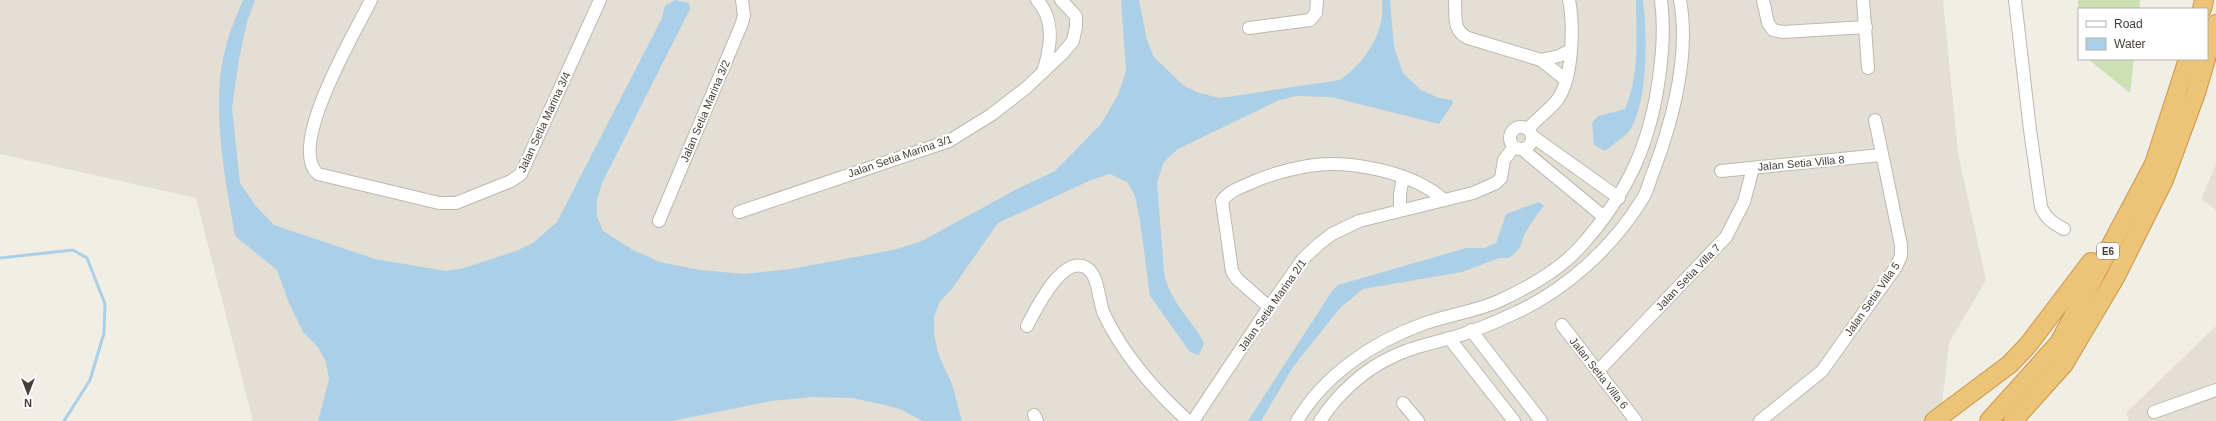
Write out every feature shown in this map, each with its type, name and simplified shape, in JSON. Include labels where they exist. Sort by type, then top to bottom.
[{"type":"highway","points":[[2208,52],[2216,24]]},
{"type":"highway","name":"E6","points":[[1989,421],[2059,343],[2154,164],[2188,60]]},
{"type":"highway","name":"E6","points":[[2013,421],[2064,364],[2115,278],[2164,180],[2196,93],[2206,60]]},
{"type":"highway","points":[[1934,421],[2010,364],[2028,345],[2083,274],[2154,164]]},
{"type":"street","name":"Jalan Setia Marina 3/4","points":[[371,0],[321,101],[311,133],[309,159],[312,169],[318,174],[448,204],[456,203],[518,177],[600,0]]},
{"type":"street","name":"Jalan Setia Marina 3/2","points":[[659,221],[742,22],[744,15],[742,0]]},
{"type":"street","points":[[1037,0],[1045,11],[1051,36],[1044,69]]},
{"type":"street","name":"Jalan Setia Marina 3/1","points":[[739,212],[949,140],[991,115],[1026,88],[1044,69],[1062,54],[1072,41],[1076,27],[1076,16],[1061,0]]},
{"type":"street","points":[[1249,28],[1310,20],[1316,13],[1317,0]]},
{"type":"street","points":[[1455,0],[1456,26],[1460,34],[1468,38],[1541,60],[1566,80]]},
{"type":"street","points":[[1530,132],[1564,91],[1571,50],[1569,0]]},
{"type":"street","points":[[1297,421],[1310,399],[1341,370],[1380,343],[1423,324],[1497,302],[1551,272],[1579,248],[1619,198],[1635,169],[1649,132],[1658,92],[1662,49],[1661,0]]},
{"type":"street","points":[[1320,421],[1327,410],[1356,380],[1392,357],[1516,313],[1557,290],[1593,259],[1624,225],[1643,197],[1668,129],[1678,91],[1682,48],[1680,0]]},
{"type":"street","points":[[1763,0],[1768,23],[1773,30],[1783,32],[1866,27]]},
{"type":"street","points":[[1863,0],[1868,68]]},
{"type":"street","points":[[2015,0],[2030,130],[2041,207],[2044,215],[2050,221],[2064,229]]},
{"type":"street","points":[[1051,36],[1060,40],[1072,41]]},
{"type":"street","points":[[1541,60],[1559,56],[1571,50]]},
{"type":"street","name":"Jalan Setia Villa 5","points":[[1760,421],[1822,371],[1896,267],[1901,256],[1901,245],[1881,156],[1875,120]]},
{"type":"street","points":[[1604,217],[1518,148],[1510,138],[1513,130],[1523,127],[1619,198]]},
{"type":"street","points":[[1518,148],[1529,146],[1532,142],[1530,132]]},
{"type":"street","name":"Jalan Setia Marina 2/1","points":[[1193,421],[1303,259],[1332,234],[1359,221],[1473,192],[1496,183],[1500,178],[1504,160],[1518,148]]},
{"type":"street","name":"Jalan Setia Villa 8","points":[[1721,171],[1881,156]]},
{"type":"street","points":[[1269,308],[1237,279],[1232,271],[1222,201],[1230,192],[1273,174],[1309,165],[1352,166],[1403,177],[1434,191],[1444,200]]},
{"type":"street","name":"Jalan Setia Villa 7","points":[[1598,370],[1726,237],[1744,202],[1753,168]]},
{"type":"street","points":[[1400,210],[1400,194],[1403,177]]},
{"type":"street","points":[[1027,326],[1046,289],[1062,273],[1074,267],[1083,266],[1089,269],[1095,282],[1106,319],[1134,364],[1162,397],[1188,421]]},
{"type":"street","name":"Jalan Setia Villa 6","points":[[1562,325],[1636,421]]},
{"type":"street","points":[[1471,330],[1541,421]]},
{"type":"street","points":[[1449,338],[1514,421]]},
{"type":"street","points":[[2154,412],[2216,390]]},
{"type":"street","points":[[1403,403],[1418,421]]},
{"type":"shaded area","points":[[0,0],[1943,0],[1958,153],[1986,280],[1949,343],[1940,421],[253,421],[196,198],[0,154]]},
{"type":"shaded area","points":[[2216,164],[2216,210],[2201,199]]},
{"type":"shaded area","points":[[2216,326],[2216,421],[2129,421],[2126,413]]},
{"type":"green space","points":[[2078,0],[2140,0],[2139,8],[2078,8]]},
{"type":"green space","points":[[2089,60],[2134,60],[2130,93]]},
{"type":"water","points":[[243,0],[255,0],[247,22],[239,59],[232,108],[240,183],[255,205],[274,225],[375,259],[446,271],[464,268],[516,251],[533,243],[557,222],[662,18],[665,6],[675,0],[689,3],[690,9],[602,183],[597,200],[597,216],[603,231],[633,250],[660,262],[700,270],[744,274],[791,269],[893,250],[922,241],[1015,190],[1055,171],[1101,124],[1118,95],[1126,71],[1121,0],[1139,0],[1147,40],[1154,57],[1184,86],[1199,93],[1220,98],[1340,80],[1358,64],[1372,45],[1381,23],[1382,0],[1390,0],[1394,47],[1403,73],[1421,90],[1439,98],[1452,100],[1453,103],[1439,124],[1331,97],[1296,96],[1277,101],[1178,149],[1164,162],[1157,182],[1164,272],[1170,291],[1175,300],[1202,339],[1204,344],[1199,355],[1190,352],[1150,296],[1140,220],[1135,196],[1127,182],[1110,174],[1091,180],[998,223],[951,290],[940,301],[934,317],[934,334],[938,353],[952,384],[962,421],[923,421],[900,409],[880,404],[852,398],[813,397],[771,401],[672,421],[318,421],[329,379],[326,362],[318,347],[303,332],[289,303],[277,270],[235,236],[227,190],[221,141],[219,92],[221,68],[226,46]]},
{"type":"water","points":[[1636,0],[1643,0],[1646,48],[1644,84],[1641,102],[1630,130],[1605,151],[1594,145],[1592,123],[1598,116],[1625,109],[1630,96],[1636,55]]},
{"type":"water","points":[[1539,202],[1544,206],[1524,235],[1518,250],[1509,258],[1499,258],[1462,272],[1363,289],[1340,308],[1293,367],[1261,421],[1248,421],[1332,291],[1338,285],[1466,248],[1485,248],[1496,243],[1506,214]]},
{"type":"waterway","points":[[0,258],[73,250],[87,258],[105,304],[104,333],[90,380],[64,421]]}]
